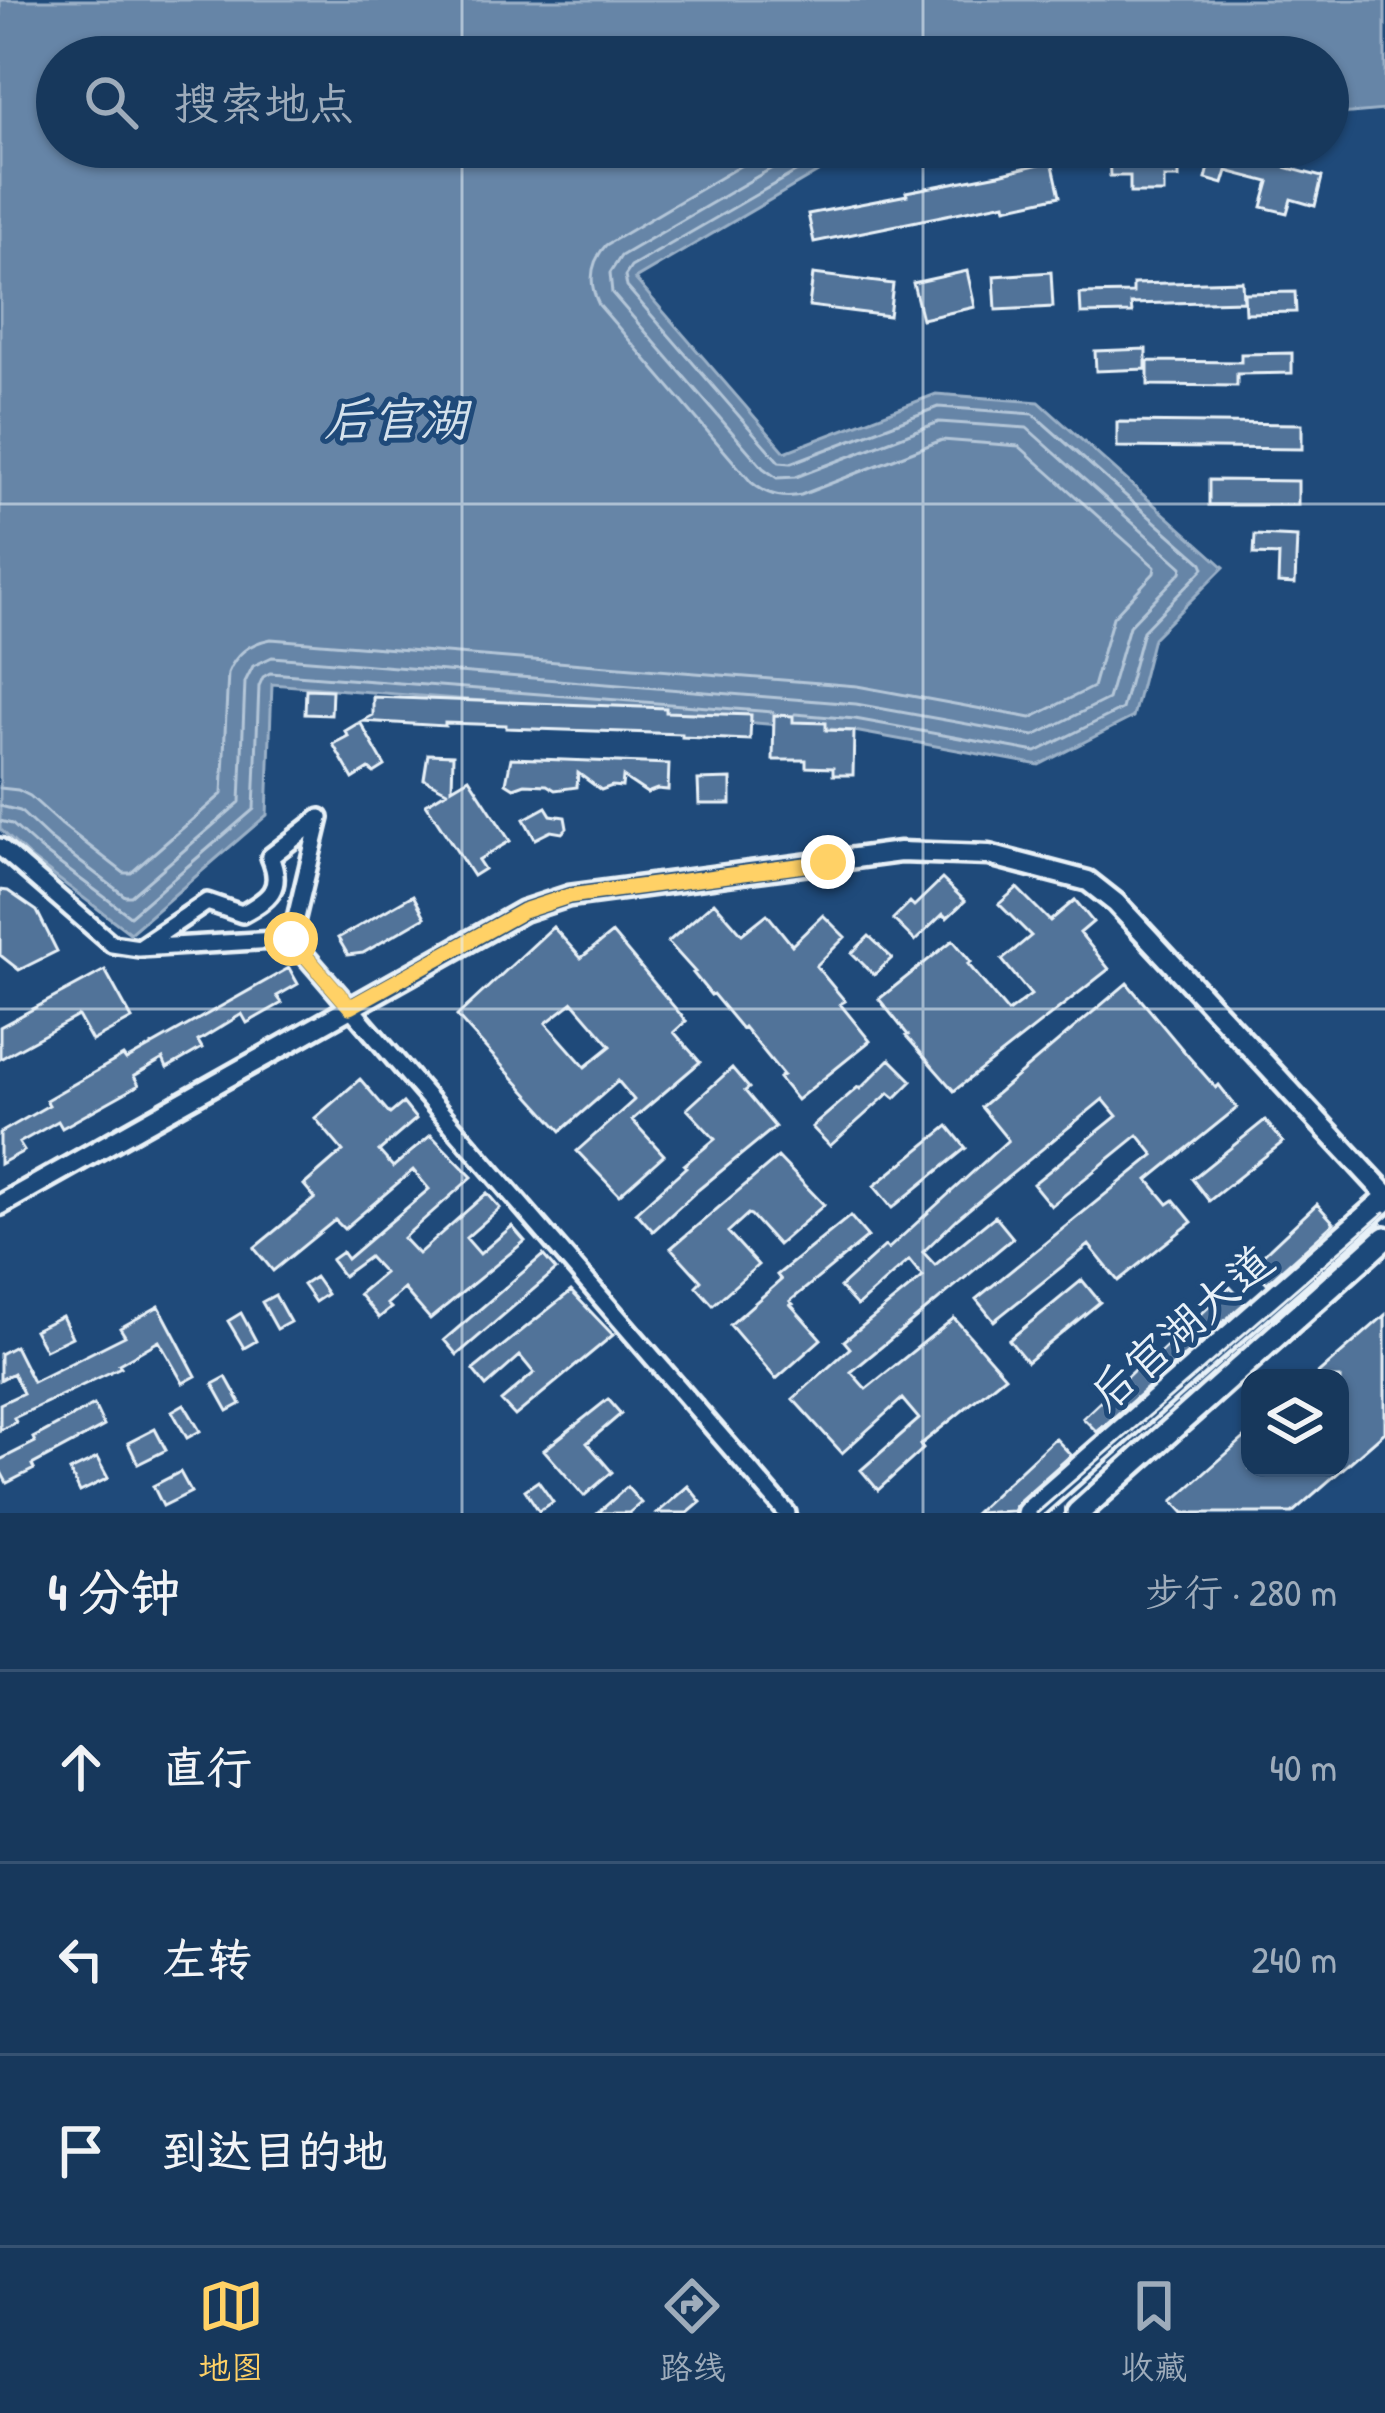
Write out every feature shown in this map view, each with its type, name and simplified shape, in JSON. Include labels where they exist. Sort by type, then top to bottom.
[{"type":"main road","name":"后官湖大道","points":[[1028,1513],[1385,1196]]},
{"type":"main road","name":"后官湖大道","points":[[1078,1513],[1385,1238]]},
{"type":"street","points":[[139,948],[207,902],[242,914],[264,902],[274,888],[276,870],[270,857],[320,818],[291,939]]},
{"type":"street","points":[[0,847],[112,944],[139,948],[291,939]]},
{"type":"street","points":[[0,1205],[523,911],[569,896],[900,852],[989,855],[1088,880],[1116,903],[1385,1196]]},
{"type":"street","points":[[291,939],[787,1513]]},
{"type":"water","name":"后官湖","points":[[0,0],[1385,0],[1385,110],[1349,113],[1349,36],[36,36],[36,168],[825,168],[635,279],[785,452],[936,394],[1039,402],[1224,567],[1153,638],[1133,717],[1039,765],[854,731],[272,684],[267,815],[130,933],[0,829]]},
{"type":"building","points":[[1054,168],[1060,196],[814,242],[808,214],[999,174]]},
{"type":"building","points":[[1110,168],[1179,168],[1179,178],[1164,178],[1164,193],[1130,193],[1130,176],[1110,176]]},
{"type":"building","points":[[1209,168],[1288,168],[1322,177],[1315,206],[1291,199],[1287,213],[1262,207],[1269,182],[1227,171],[1223,184],[1206,179]]},
{"type":"building","points":[[967,271],[975,307],[922,319],[913,283]]},
{"type":"building","points":[[1051,272],[1053,307],[996,310],[994,276]]},
{"type":"building","points":[[813,274],[893,284],[889,316],[809,306]]},
{"type":"building","points":[[1242,281],[1243,301],[1131,304],[1132,313],[1081,314],[1080,294],[1133,293],[1133,284]]},
{"type":"building","points":[[1295,292],[1296,312],[1245,313],[1244,293]]},
{"type":"building","points":[[1146,349],[1146,369],[1096,371],[1095,351]]},
{"type":"building","points":[[1292,353],[1292,373],[1237,374],[1237,386],[1148,385],[1148,361],[1241,362],[1241,354]]},
{"type":"building","points":[[1117,422],[1302,424],[1302,449],[1117,447]]},
{"type":"building","points":[[1209,480],[1298,481],[1298,505],[1209,505]]},
{"type":"building","points":[[1255,535],[1297,537],[1295,584],[1278,583],[1279,555],[1254,554]]},
{"type":"building","points":[[306,689],[332,690],[331,715],[305,714]]},
{"type":"building","points":[[373,697],[751,715],[750,740],[362,721],[373,715]]},
{"type":"building","points":[[774,715],[793,716],[793,722],[826,723],[826,730],[854,731],[853,775],[806,767],[806,760],[773,760]]},
{"type":"building","points":[[360,722],[385,766],[353,779],[333,744]]},
{"type":"building","points":[[428,754],[453,755],[452,788],[469,778],[510,841],[478,860],[484,869],[473,876],[426,804],[447,791],[424,779]]},
{"type":"building","points":[[511,758],[669,764],[668,790],[647,793],[623,777],[622,787],[601,790],[578,773],[577,787],[555,790],[525,784],[514,788],[506,783]]},
{"type":"building","points":[[731,779],[731,804],[699,804],[698,780]]},
{"type":"building","points":[[546,807],[551,815],[565,817],[567,828],[535,839],[524,819]]},
{"type":"building","points":[[942,879],[965,901],[915,941],[893,919]]},
{"type":"building","points":[[1017,888],[1050,921],[1075,900],[1093,922],[1080,933],[1109,969],[954,1091],[879,999],[953,940],[1008,1012],[1031,995],[1002,960],[1031,936],[999,904]]},
{"type":"building","points":[[0,890],[37,911],[57,951],[19,970],[0,955]]},
{"type":"building","points":[[413,895],[425,917],[363,953],[348,955],[338,938]]},
{"type":"building","points":[[714,902],[742,934],[767,914],[792,945],[823,915],[845,937],[816,966],[870,1041],[797,1100],[744,1027],[668,942]]},
{"type":"building","points":[[553,927],[581,958],[612,933],[686,1021],[674,1032],[700,1062],[632,1120],[664,1155],[619,1195],[577,1151],[634,1100],[618,1081],[561,1131],[457,1016]],"holes":[[[573,1002],[611,1046],[585,1067],[546,1023]]]},
{"type":"building","points":[[869,936],[892,958],[874,975],[852,953]]},
{"type":"building","points":[[289,968],[298,984],[277,996],[282,1003],[247,1023],[242,1014],[198,1041],[202,1048],[167,1068],[163,1059],[134,1076],[139,1085],[62,1128],[58,1121],[19,1143],[24,1151],[0,1164],[0,1133],[49,1105],[46,1100]]},
{"type":"building","points":[[105,970],[132,1019],[92,1041],[78,1016],[0,1059],[0,1027]]},
{"type":"building","points":[[1127,983],[1237,1108],[1148,1180],[1192,1222],[1118,1281],[1089,1245],[994,1321],[976,1299],[1154,1155],[1138,1135],[1051,1206],[1033,1184],[1117,1116],[1103,1099],[958,1218],[923,1252],[935,1265],[995,1216],[1013,1238],[851,1372],[866,1389],[954,1318],[1005,1376],[920,1445],[923,1449],[878,1490],[861,1470],[919,1419],[902,1399],[842,1453],[793,1399],[850,1348],[844,1341],[923,1277],[909,1260],[857,1306],[840,1287],[1008,1140],[981,1107]]},
{"type":"building","points":[[890,1059],[912,1081],[895,1098],[889,1093],[830,1146],[812,1127]]},
{"type":"building","points":[[732,1068],[775,1127],[653,1231],[636,1212],[715,1139],[687,1109]]},
{"type":"building","points":[[360,1079],[390,1114],[403,1103],[416,1119],[379,1151],[393,1167],[431,1135],[472,1177],[403,1238],[418,1254],[487,1193],[500,1208],[466,1238],[480,1254],[512,1226],[525,1241],[430,1319],[404,1289],[379,1318],[359,1294],[384,1273],[369,1257],[343,1276],[331,1260],[342,1252],[347,1259],[429,1189],[413,1170],[344,1229],[335,1220],[273,1271],[254,1248],[315,1198],[304,1185],[343,1151],[315,1118]]},
{"type":"building","points":[[1265,1120],[1283,1142],[1209,1201],[1192,1179]]},
{"type":"building","points":[[948,1126],[966,1148],[892,1208],[874,1186]]},
{"type":"building","points":[[778,1157],[824,1205],[778,1245],[748,1214],[728,1232],[758,1265],[713,1305],[696,1286],[701,1281],[671,1248]]},
{"type":"building","points":[[1317,1204],[1334,1223],[1267,1283],[1251,1266]]},
{"type":"building","points":[[850,1216],[868,1237],[790,1301],[821,1339],[776,1379],[730,1325],[781,1280],[777,1275]]},
{"type":"building","points":[[543,1255],[556,1270],[457,1355],[444,1340]]},
{"type":"building","points":[[315,1277],[327,1294],[315,1302],[303,1285]]},
{"type":"building","points":[[1082,1280],[1100,1302],[1027,1362],[1009,1340]]},
{"type":"building","points":[[1230,1287],[1245,1303],[1097,1432],[1083,1418],[1149,1356],[1152,1360]]},
{"type":"building","points":[[571,1291],[613,1335],[515,1416],[501,1401],[534,1373],[520,1356],[486,1386],[473,1370]]},
{"type":"building","points":[[275,1295],[290,1322],[277,1329],[262,1302]]},
{"type":"building","points":[[159,1306],[196,1376],[183,1383],[159,1341],[119,1364],[121,1367],[14,1418],[16,1422],[0,1430],[0,1404],[23,1393],[13,1373],[0,1380],[0,1354],[15,1346],[33,1382],[125,1336],[120,1328]]},
{"type":"building","points":[[241,1313],[256,1341],[244,1348],[228,1321]]},
{"type":"building","points":[[1385,1315],[1385,1432],[1349,1463],[1349,1369],[1323,1369]]},
{"type":"building","points":[[62,1316],[72,1337],[45,1350],[34,1330]]},
{"type":"building","points":[[226,1377],[241,1404],[228,1411],[213,1384]]},
{"type":"building","points":[[608,1399],[621,1414],[587,1443],[612,1472],[584,1496],[544,1450]]},
{"type":"building","points":[[184,1404],[200,1431],[187,1438],[172,1411]]},
{"type":"building","points":[[94,1405],[104,1426],[7,1483],[0,1460]]},
{"type":"building","points":[[155,1429],[166,1450],[138,1464],[128,1443]]},
{"type":"building","points":[[1055,1438],[1071,1455],[1013,1511],[975,1513]]},
{"type":"building","points":[[1241,1441],[1241,1477],[1333,1477],[1292,1513],[1184,1513],[1173,1501]]},
{"type":"building","points":[[97,1458],[108,1478],[80,1492],[70,1471]]},
{"type":"building","points":[[180,1472],[191,1492],[163,1506],[153,1486]]},
{"type":"building","points":[[538,1481],[553,1502],[539,1511],[525,1490]]},
{"type":"building","points":[[688,1486],[701,1502],[688,1513],[657,1513]]},
{"type":"building","points":[[627,1487],[641,1503],[629,1513],[598,1513]]},
{"type":"tram line","points":[[1037,1513],[1385,1212]]},
{"type":"route","points":[[291,939],[350,1007],[523,911],[569,896],[828,862]]}]
